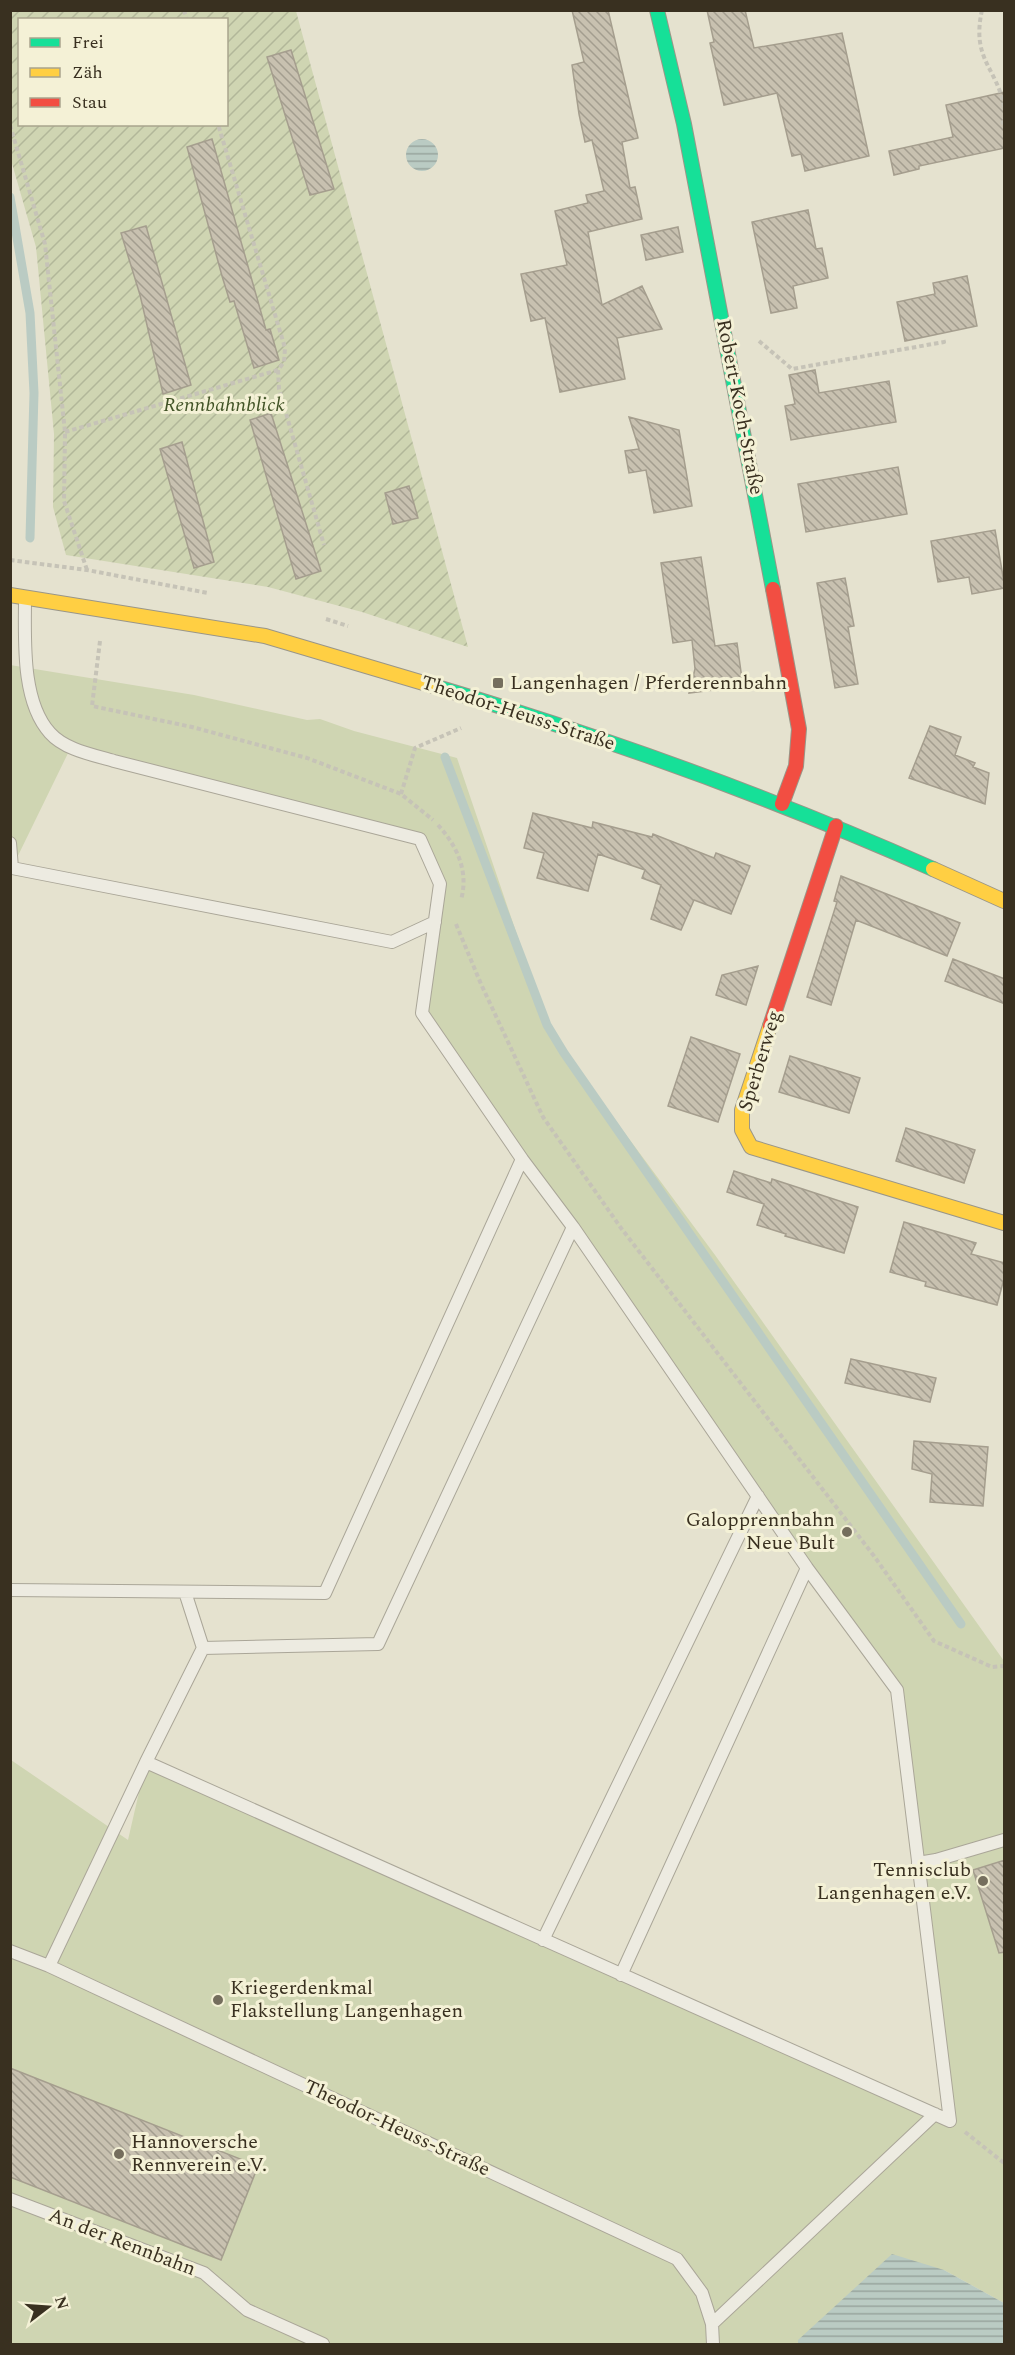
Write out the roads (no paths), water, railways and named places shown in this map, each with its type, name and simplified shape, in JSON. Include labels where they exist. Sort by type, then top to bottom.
[{"type":"street","name":"Robert-Koch-Straße","points":[[657,10],[684,124],[722,310],[799,729],[796,766],[782,804]]},
{"type":"street","name":"Theodor-Heuss-Straße","points":[[10,595],[265,636],[525,713],[782,804],[1005,901]]},
{"type":"street","name":"Sperberweg","points":[[836,826],[742,1110],[742,1130],[751,1147],[1005,1223]]},
{"type":"lane","points":[[25,597],[25,659],[30,687],[40,715],[51,734],[70,747],[114,762],[420,839],[440,884],[422,1013],[522,1159],[573,1227],[807,1568],[897,1690],[950,2121],[146,1762]]},
{"type":"lane","points":[[10,843],[11,870],[392,942],[435,922]]},
{"type":"lane","points":[[10,1590],[325,1593],[522,1159]]},
{"type":"lane","points":[[203,1647],[378,1644],[573,1227]]},
{"type":"lane","points":[[543,1940],[758,1496]]},
{"type":"lane","points":[[621,1975],[807,1568]]},
{"type":"lane","points":[[49,1966],[203,1647],[185,1592]]},
{"type":"lane","points":[[918,1863],[1005,1840]]},
{"type":"lane","name":"Theodor-Heuss-Straße","points":[[10,1951],[49,1966],[677,2259],[702,2293],[712,2324],[712,2344]]},
{"type":"lane","points":[[712,2324],[935,2114]]},
{"type":"lane","name":"An der Rennbahn","points":[[10,2199],[204,2273],[247,2310],[322,2344]]},
{"type":"waterway","points":[[10,197],[30,313],[34,393],[30,538]]},
{"type":"waterway","points":[[445,757],[547,1025],[564,1053],[961,1624]]},
{"type":"place","name":"Langenhagen / Pferderennbahn","points":[[498,683]]},
{"type":"place","name":"Galopprennbahn Neue Bult","points":[[847,1532]]},
{"type":"place","name":"Tennisclub Langenhagen e.V.","points":[[983,1881]]},
{"type":"place","name":"Kriegerdenkmal Flakstellung Langenhagen","points":[[218,2000]]},
{"type":"place","name":"Hannoversche Rennverein e.V.","points":[[119,2154]]},
{"type":"park label","name":"Rennbahnblick","points":[[224,405]]}]
